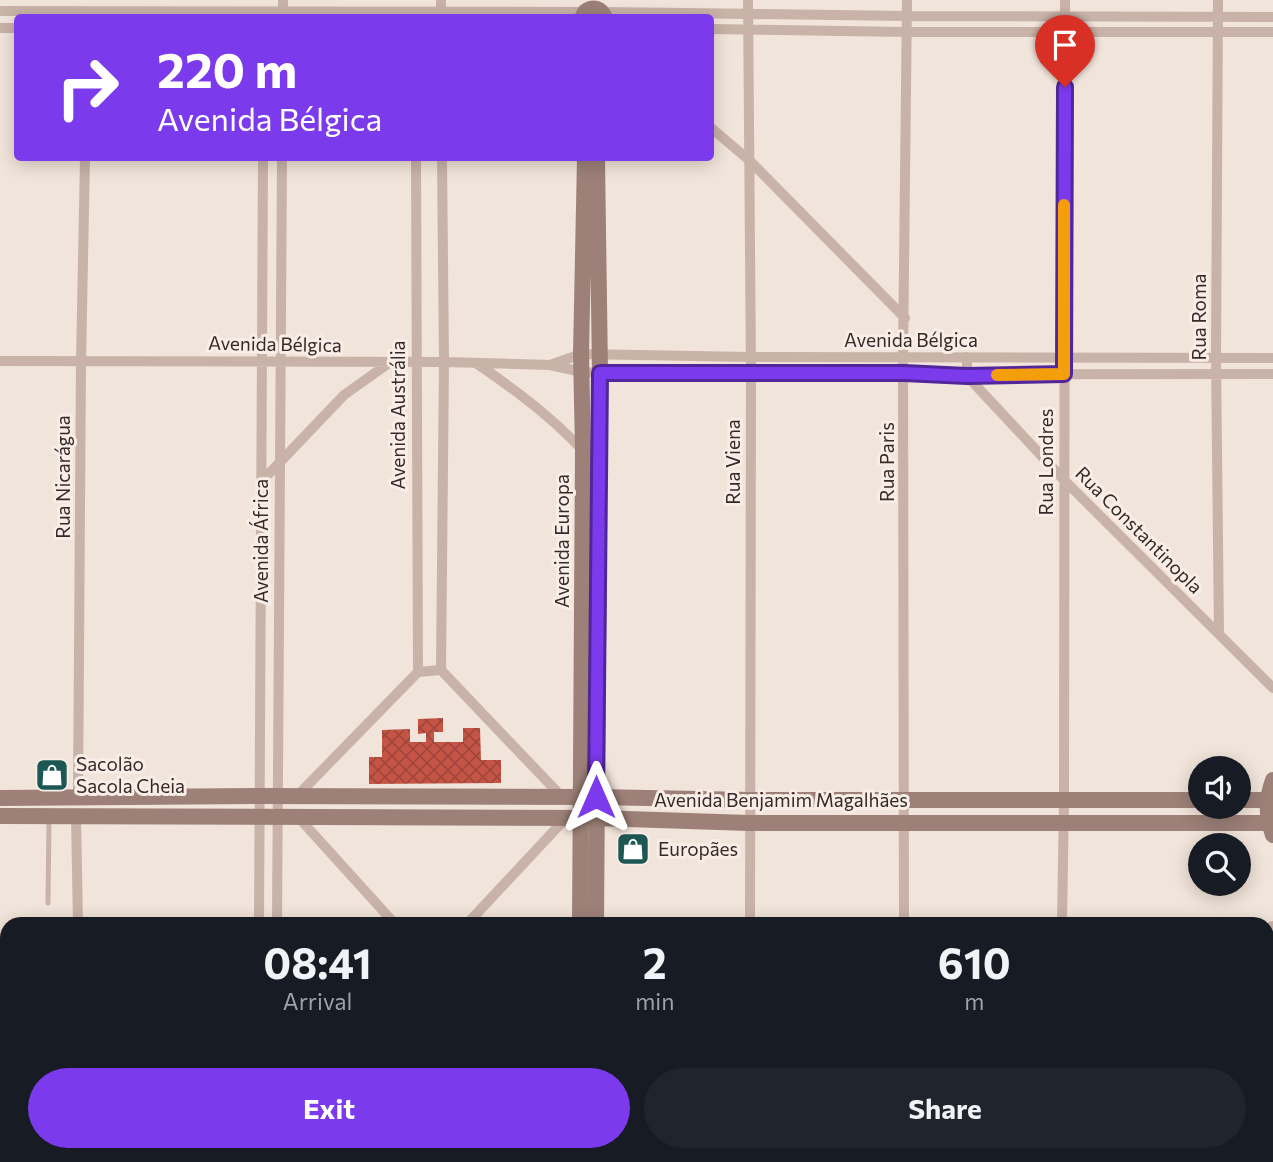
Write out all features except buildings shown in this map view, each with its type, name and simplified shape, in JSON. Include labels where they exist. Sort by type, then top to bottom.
[{"type":"main road","name":"Avenida Europa","points":[[585,161],[581,354],[588,797]]},
{"type":"main road","name":"Avenida Europa","points":[[580,917],[581,819],[588,797],[598,468],[600,354],[597,161]]},
{"type":"main road","points":[[1271,829],[1266,800],[1273,780]]},
{"type":"main road","name":"Avenida Benjamim Magalhães","points":[[0,798],[297,796],[1188,800]]},
{"type":"main road","points":[[472,819],[474,797]]},
{"type":"main road","points":[[1251,800],[1266,800]]},
{"type":"main road","name":"Avenida Benjamim Magalhães","points":[[0,816],[581,819],[749,823],[903,821],[1271,829]]},
{"type":"main road","name":"Avenida Europa","points":[[581,819],[595,917]]},
{"type":"street","name":"Rua Viena","points":[[748,0],[751,373],[750,917]]},
{"type":"street","name":"Rua Paris","points":[[904,917],[903,356],[907,0]]},
{"type":"street","name":"Rua Londres","points":[[1062,917],[1065,0]]},
{"type":"street","name":"Rua Roma","points":[[1218,0],[1216,374],[1219,634]]},
{"type":"street","points":[[0,11],[47,9],[88,14],[283,10],[390,14]]},
{"type":"street","points":[[472,14],[594,10],[907,16],[1273,17]]},
{"type":"street","points":[[714,29],[1065,33],[1273,32]]},
{"type":"street","points":[[714,130],[749,160],[905,318]]},
{"type":"street","name":"Rua Nicarágua","points":[[78,797],[85,161]]},
{"type":"street","name":"Avenida África","points":[[259,917],[263,161]]},
{"type":"street","name":"Avenida África","points":[[277,917],[282,161]]},
{"type":"street","name":"Avenida Austrália","points":[[416,161],[418,672]]},
{"type":"street","points":[[442,161],[444,362],[441,670],[563,797]]},
{"type":"street","name":"Avenida Bélgica","points":[[550,365],[581,354],[1273,358]]},
{"type":"street","points":[[967,357],[967,376]]},
{"type":"street","name":"Avenida Bélgica","points":[[0,361],[444,362],[550,365],[600,373],[904,373],[967,376],[1273,374]]},
{"type":"street","points":[[261,482],[344,395],[389,363]]},
{"type":"street","points":[[475,363],[517,391],[583,449],[598,468]]},
{"type":"street","name":"Rua Constantinopla","points":[[967,376],[1064,480],[1273,688]]},
{"type":"street","points":[[260,584],[278,584]]},
{"type":"street","points":[[297,796],[418,672],[441,670]]},
{"type":"street","points":[[76,816],[78,917]]},
{"type":"street","points":[[299,818],[389,917]]},
{"type":"street","points":[[475,917],[581,819]]},
{"type":"lane","points":[[48,902],[49,816]]},
{"type":"slow traffic","points":[[997,375],[1064,374],[1064,205]]},
{"type":"place","name":"Sacolão Sacola Cheia","points":[[52,775]]},
{"type":"place","name":"Europães","points":[[633,849]]},
{"type":"route","points":[[596,797],[600,373],[904,373],[967,376],[1064,374],[1065,87]]}]
